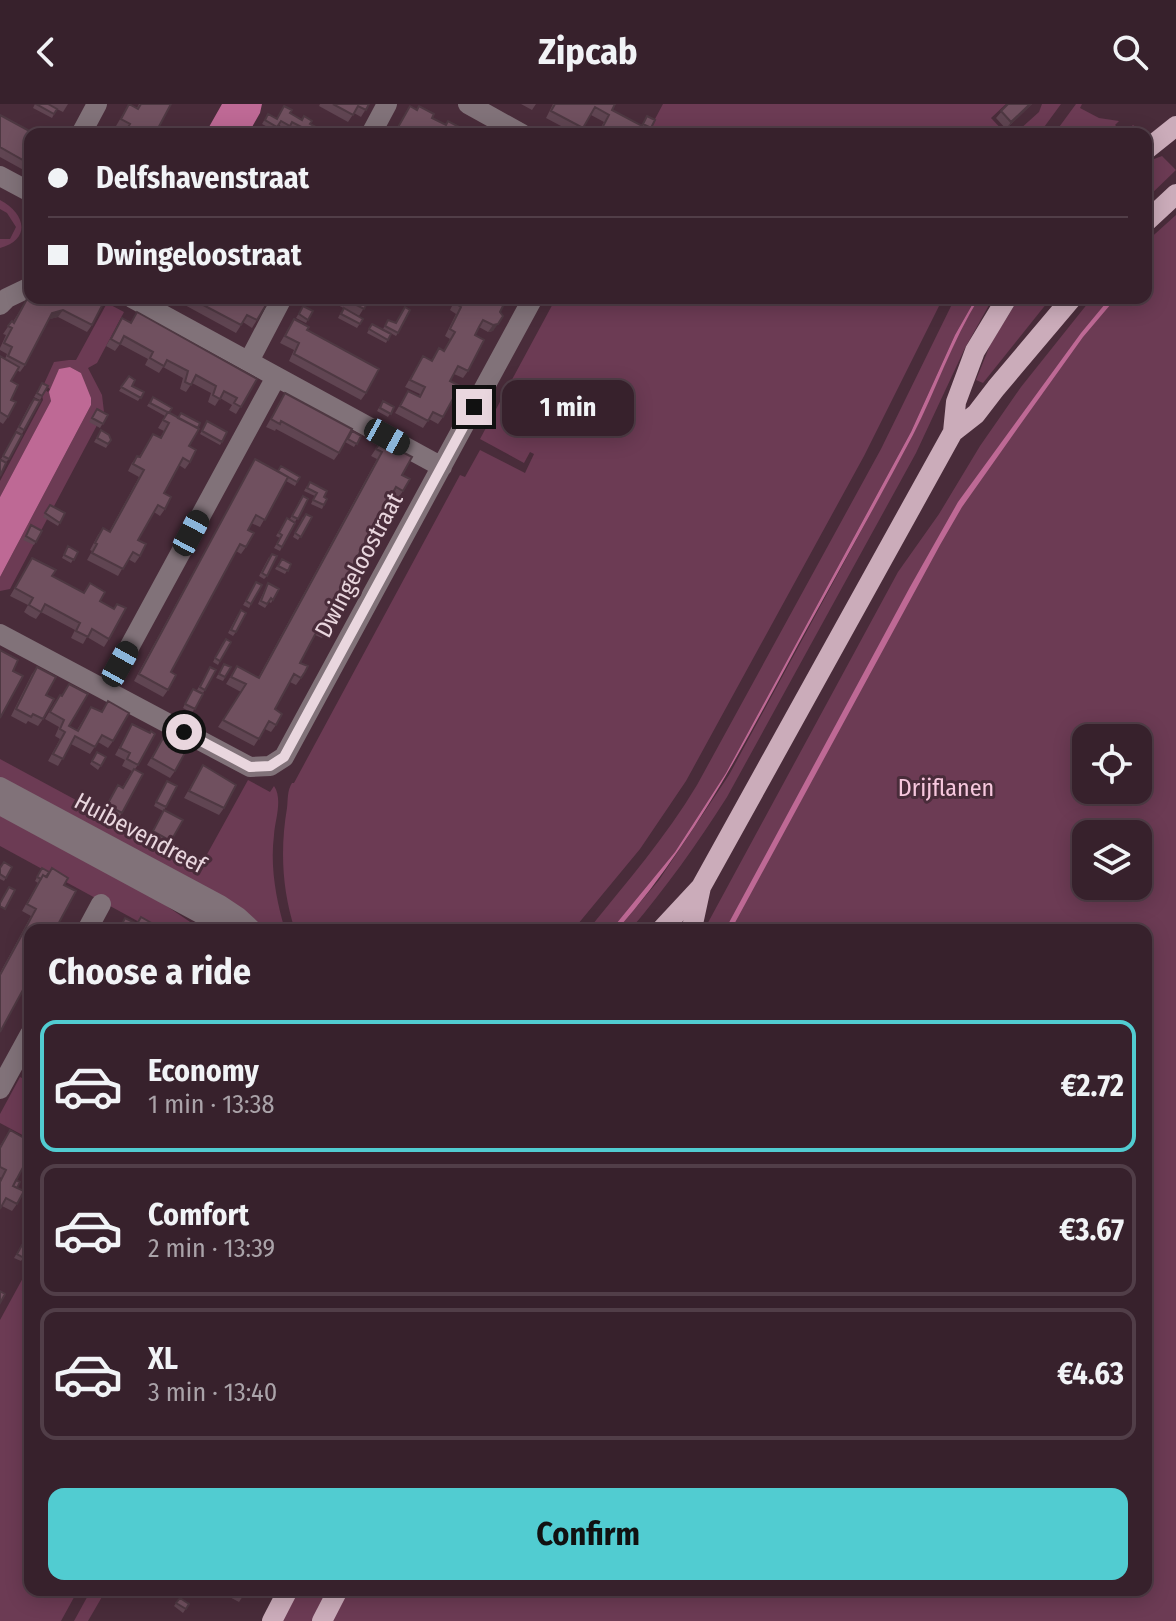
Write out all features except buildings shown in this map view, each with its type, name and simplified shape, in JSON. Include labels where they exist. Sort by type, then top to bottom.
[{"type":"main road","points":[[1152,145],[1176,126]]},
{"type":"main road","points":[[1152,216],[1176,194]]},
{"type":"main road","points":[[953,432],[956,402],[975,351],[1003,304]]},
{"type":"main road","points":[[667,924],[701,887],[953,432],[976,414],[1067,304]]},
{"type":"main road","points":[[693,924],[701,887]]},
{"type":"main road","points":[[272,1621],[285,1596]]},
{"type":"main road","points":[[322,1621],[335,1596]]},
{"type":"street","points":[[84,128],[97,104]]},
{"type":"street","points":[[374,128],[387,104]]},
{"type":"street","points":[[468,104],[511,128]]},
{"type":"street","points":[[0,176],[24,189]]},
{"type":"street","points":[[2,297],[24,289]]},
{"type":"street","points":[[143,304],[442,467]]},
{"type":"street","points":[[249,361],[279,304]]},
{"type":"street","name":"Dwingeloostraat","points":[[106,690],[250,767],[270,766],[284,757],[530,304]]},
{"type":"street","points":[[0,634],[106,690],[276,377]]},
{"type":"street","name":"Huibevendreef","points":[[0,787],[220,905],[246,924]]},
{"type":"street","name":"Huibevendreef","points":[[0,805],[218,924]]},
{"type":"street","points":[[90,924],[101,904]]},
{"type":"street","points":[[0,1089],[24,1045]]},
{"type":"green space","points":[[663,104],[1006,104],[991,118],[1000,128],[650,128]]},
{"type":"green space","points":[[1042,104],[1061,104],[1043,128],[1021,128],[1039,112]]},
{"type":"green space","points":[[1076,104],[1082,104],[1080,108],[1099,118],[1119,121],[1115,125],[1118,128],[1058,128]]},
{"type":"green space","points":[[1162,156],[1176,170],[1152,193],[1152,160]]},
{"type":"green space","points":[[0,200],[15,212],[21,232],[17,239],[0,248],[0,239],[10,239],[16,227],[7,213],[0,209]]},
{"type":"green space","name":"Drijflanen","points":[[1176,215],[1176,1621],[329,1621],[343,1596],[1152,1596],[1152,924],[707,924],[898,572],[939,514],[980,446],[1021,387],[1087,304],[1152,304],[1152,237]]},
{"type":"green space","points":[[106,304],[124,312],[97,363],[88,368],[102,395],[104,412],[10,589],[0,591],[0,577],[91,405],[81,373],[70,367],[55,382],[51,401],[0,497],[0,481],[43,400],[42,395],[50,389],[44,384],[54,362],[76,360]]},
{"type":"green space","points":[[553,304],[940,304],[864,456],[686,781],[640,849],[578,924],[293,924],[287,900],[283,839],[290,786],[460,475],[465,477],[480,450],[525,473],[534,454],[530,452],[524,463],[480,439]]},
{"type":"green space","points":[[952,304],[973,304],[955,335],[911,432],[726,773],[675,852],[616,924],[593,924],[659,841],[697,785],[881,449]]},
{"type":"green space","points":[[975,304],[990,304],[965,348],[916,453],[727,797],[681,865],[635,924],[622,924],[659,880],[729,775],[913,435],[962,326]]},
{"type":"green space","points":[[1015,304],[1046,304],[983,383],[976,380],[990,345]]},
{"type":"green space","points":[[0,759],[200,867],[248,780],[270,792],[274,786],[278,803],[273,871],[284,924],[258,924],[251,916],[0,780]]},
{"type":"green space","points":[[0,812],[134,884],[193,924],[143,924],[0,846]]},
{"type":"green space","points":[[20,1077],[24,1079],[24,1136],[0,1123],[0,1114]]},
{"type":"green space","points":[[24,1276],[24,1596],[75,1596],[61,1621],[0,1621],[0,1320]]},
{"type":"green space","points":[[88,1596],[103,1596],[88,1621],[74,1621]]},
{"type":"green space","points":[[294,1596],[326,1596],[312,1621],[281,1621]]},
{"type":"shaded area","points":[[222,104],[262,104],[251,128],[208,128]]},
{"type":"shaded area","points":[[973,304],[976,304],[913,435],[738,755],[694,827],[645,897],[622,924],[616,924],[675,852],[726,773],[911,432],[955,335]]},
{"type":"shaded area","points":[[1105,304],[1111,304],[1083,337],[962,507],[734,924],[728,924],[958,502]]},
{"type":"shaded area","points":[[70,367],[81,373],[91,405],[0,577],[0,497],[51,401],[49,392],[59,369]]},
{"type":"route","points":[[184,732],[250,767],[270,766],[284,757],[474,407]]}]
